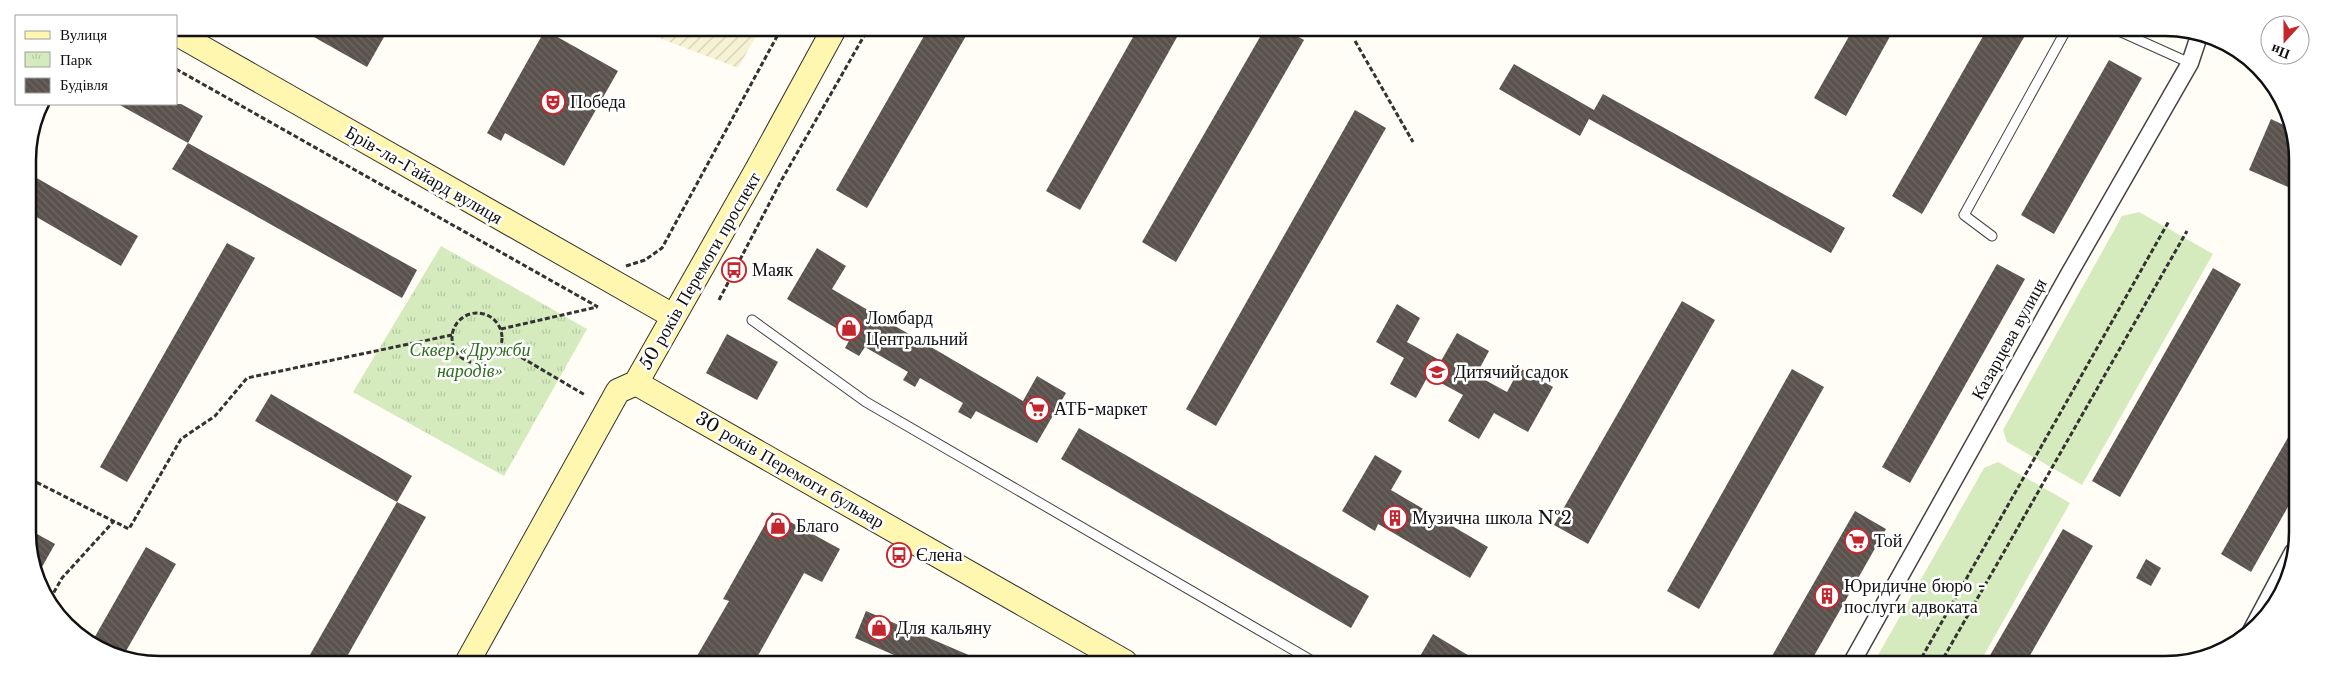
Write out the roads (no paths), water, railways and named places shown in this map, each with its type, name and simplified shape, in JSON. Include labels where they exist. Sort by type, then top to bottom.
[{"type":"main road","name":"Брів-ла-Гайард вулиця","points":[[185,37],[673,316]]},
{"type":"main road","name":"50 років Перемоги проспект","points":[[471,656],[618,391],[636,383],[830,37]]},
{"type":"main road","name":"30 років Перемоги бульвар","points":[[636,383],[1113,656]]},
{"type":"street","name":"Казарцева вулиця","points":[[1856,655],[2069,274],[2190,63],[2198,40]]},
{"type":"street","points":[[2266,602],[2280,576]]},
{"type":"lane","points":[[1992,236],[1964,215],[2063,36]]},
{"type":"lane","points":[[2130,36],[2190,63]]},
{"type":"lane","points":[[752,320],[866,402],[1303,655]]},
{"type":"place","name":"Победа","points":[[553,102]]},
{"type":"place","name":"Маяк","points":[[734,270]]},
{"type":"place","name":"Ломбард Центральний","points":[[849,328]]},
{"type":"place","name":"Дитячий садок","points":[[1437,372]]},
{"type":"place","name":"АТБ-маркет","points":[[1037,409]]},
{"type":"place","name":"Музична школа №2","points":[[1395,518]]},
{"type":"place","name":"Благо","points":[[778,526]]},
{"type":"place","name":"Той","points":[[1857,541]]},
{"type":"place","name":"Єлена","points":[[899,555]]},
{"type":"place","name":"Юридичне бюро - послуги адвоката","points":[[1827,596]]},
{"type":"place","name":"Для кальяну","points":[[879,628]]},
{"type":"park label","name":"Сквер «Дружби народів»","points":[[470,360]]}]
